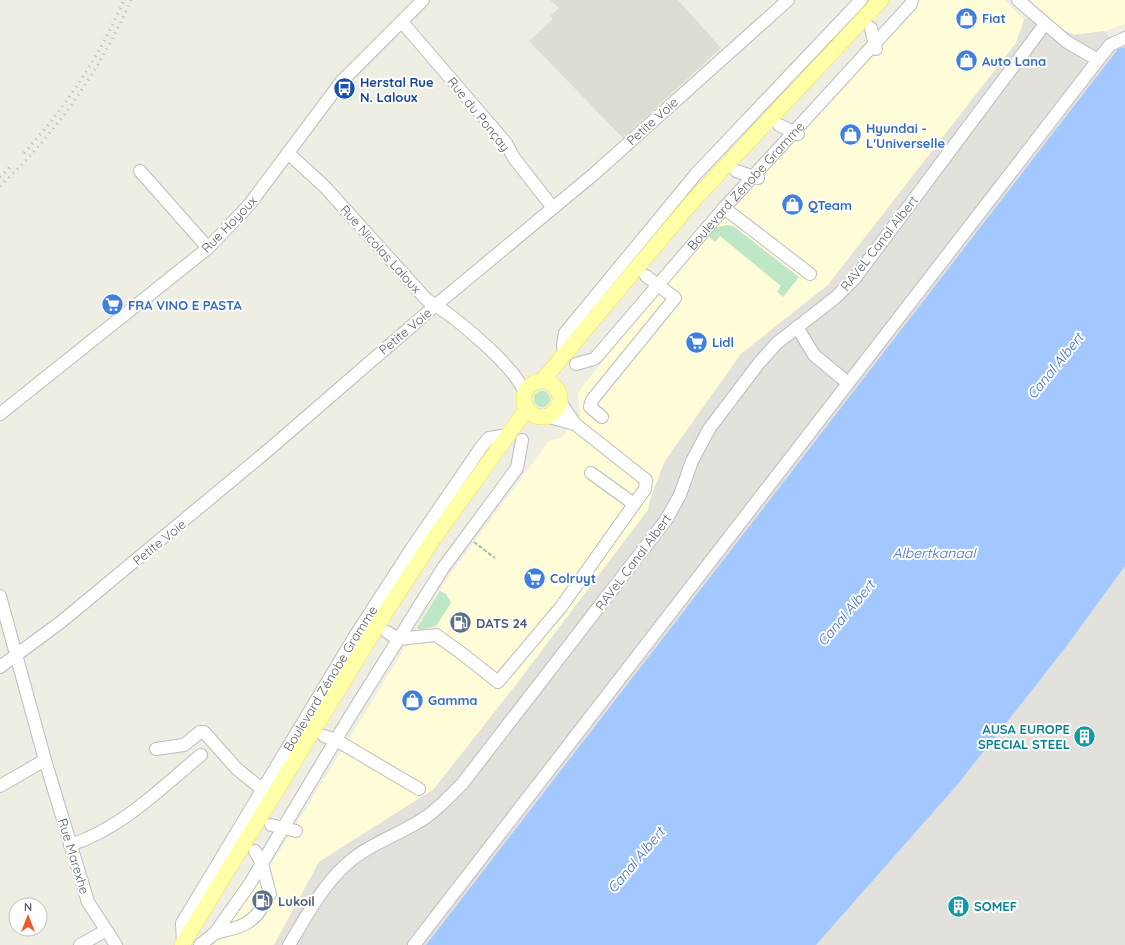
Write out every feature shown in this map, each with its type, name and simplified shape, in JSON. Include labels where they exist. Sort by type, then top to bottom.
[{"type":"main road","name":"Boulevard Zénobe Gramme","points":[[183,944],[385,613],[434,538],[515,437],[523,414],[525,400],[533,384],[542,381],[570,360],[692,202],[881,0]]},
{"type":"main road","points":[[525,400],[532,414],[538,417],[549,417],[558,409],[561,403],[557,388],[552,384],[542,381]]},
{"type":"street","name":"Rue Hoyoux","points":[[0,414],[208,248],[249,205],[341,82],[423,0]]},
{"type":"street","name":"Petite Voie","points":[[0,667],[17,656],[61,622],[266,452],[436,305],[594,174],[788,0]]},
{"type":"street","points":[[570,360],[563,345],[565,333],[696,174],[861,0]]},
{"type":"street","name":"Boulevard Zénobe Gramme","points":[[570,360],[594,359],[724,208],[755,177],[876,47],[911,4],[912,0]]},
{"type":"street","points":[[1018,0],[1067,42],[1098,60]]},
{"type":"street","name":"Rue du Ponçay","points":[[402,22],[506,143],[514,158],[553,208]]},
{"type":"street","name":"RAVeL Canal Albert","points":[[289,945],[322,891],[337,873],[355,858],[426,818],[462,784],[666,520],[680,495],[692,461],[709,429],[759,363],[777,344],[836,297],[855,278],[1045,24]]},
{"type":"street","points":[[871,28],[876,47]]},
{"type":"street","points":[[414,945],[1098,60],[1110,45],[1125,38]]},
{"type":"street","points":[[779,125],[796,132]]},
{"type":"street","name":"Rue Nicolas Laloux","points":[[288,153],[325,187],[427,300],[447,312],[518,379],[525,400]]},
{"type":"street","points":[[140,171],[208,248]]},
{"type":"street","points":[[736,171],[755,177]]},
{"type":"street","points":[[724,208],[810,274]]},
{"type":"street","points":[[602,417],[590,407],[592,400],[675,298],[646,276]]},
{"type":"street","points":[[797,327],[814,354],[848,384]]},
{"type":"street","points":[[387,632],[398,639],[436,636],[460,652],[498,682],[561,607],[645,489],[646,480],[575,424],[561,403]]},
{"type":"street","points":[[549,417],[575,424]]},
{"type":"street","name":"Boulevard Zénobe Gramme","points":[[183,944],[182,923],[355,636],[467,466],[489,438],[515,437],[517,468],[436,580],[398,639],[249,885],[215,933],[200,945]]},
{"type":"street","points":[[591,473],[634,504]]},
{"type":"street","points":[[427,570],[436,580]]},
{"type":"street","name":"Rue Marexhe","points":[[0,596],[44,760],[88,902],[105,931],[116,945]]},
{"type":"street","points":[[156,749],[184,745],[200,732],[204,732],[237,769],[263,790]]},
{"type":"street","points":[[324,736],[336,740],[419,789]]},
{"type":"street","points":[[70,845],[93,836],[112,826],[201,755]]},
{"type":"street","points":[[0,786],[44,760]]},
{"type":"street","points":[[271,824],[296,831]]},
{"type":"street","points":[[255,851],[262,864],[270,894]]},
{"type":"street","points":[[215,933],[242,927],[254,919],[261,909]]},
{"type":"street","points":[[80,945],[105,931]]},
{"type":"path","points":[[466,537],[495,558]]},
{"type":"shaded area","points":[[550,0],[678,0],[721,48],[623,138],[529,41],[553,19],[550,16],[559,8]]},
{"type":"shaded area","points":[[917,0],[1004,0],[1024,20],[1016,43],[828,285],[741,354],[665,461],[651,497],[648,510],[515,686],[434,789],[319,862],[274,945],[214,945],[228,922],[265,875],[451,573],[549,441],[562,437],[580,415],[578,394],[582,387],[655,297],[780,152],[915,8]]},
{"type":"shaded area","points":[[1030,0],[1125,0],[1125,24],[1105,31],[1074,35],[1060,28]]},
{"type":"shaded area","points":[[1041,10],[1060,28],[1074,35],[1105,31],[1118,49],[426,945],[274,945],[319,862],[434,789],[515,686],[648,510],[651,497],[665,461],[741,354],[828,285],[1016,43],[1024,20]]},
{"type":"shaded area","points":[[1125,566],[1125,945],[816,945],[958,784],[1066,647]]},
{"type":"green space","points":[[727,225],[733,226],[799,277],[783,297],[777,292],[781,286],[720,236],[715,242],[707,235],[713,228]]},
{"type":"green space","points":[[539,391],[545,391],[550,396],[548,405],[545,407],[539,407],[534,402],[534,396]]},
{"type":"green space","points":[[440,591],[446,594],[451,603],[436,626],[420,630],[417,628]]},
{"type":"water","name":"Albertkanaal","points":[[1125,47],[1125,566],[1066,647],[958,784],[816,945],[426,945],[1118,49]]},
{"type":"tunnel","points":[[261,909],[270,894]]},
{"type":"railway","points":[[24,153],[54,118],[80,81],[104,41],[124,0]]},
{"type":"railway","points":[[0,186],[21,166],[40,144],[75,99],[91,76],[119,26],[131,0]]},
{"type":"railway","points":[[0,177],[11,166]]},
{"type":"place","name":"Fiat","points":[[966,18]]},
{"type":"place","name":"Auto Lana","points":[[967,61]]},
{"type":"place","name":"Herstal Rue N. Laloux","points":[[345,89]]},
{"type":"place","name":"Hyundai - L'Universelle","points":[[850,135]]},
{"type":"place","name":"QTeam","points":[[793,205]]},
{"type":"place","name":"FRA VINO E PASTA","points":[[112,305]]},
{"type":"place","name":"Lidl","points":[[697,342]]},
{"type":"place","name":"Colruyt","points":[[535,578]]},
{"type":"place","name":"DATS 24","points":[[461,623]]},
{"type":"place","name":"Gamma","points":[[412,700]]},
{"type":"place","name":"AUSA EUROPE SPECIAL STEEL","points":[[1085,736]]},
{"type":"place","name":"Lukoil","points":[[262,901]]},
{"type":"place","name":"SOMEF","points":[[959,906]]},
{"type":"water label","name":"Canal Albert","points":[[1055,366]]},
{"type":"water label","name":"Canal Albert","points":[[846,613]]},
{"type":"water label","name":"Canal Albert","points":[[636,860]]}]
